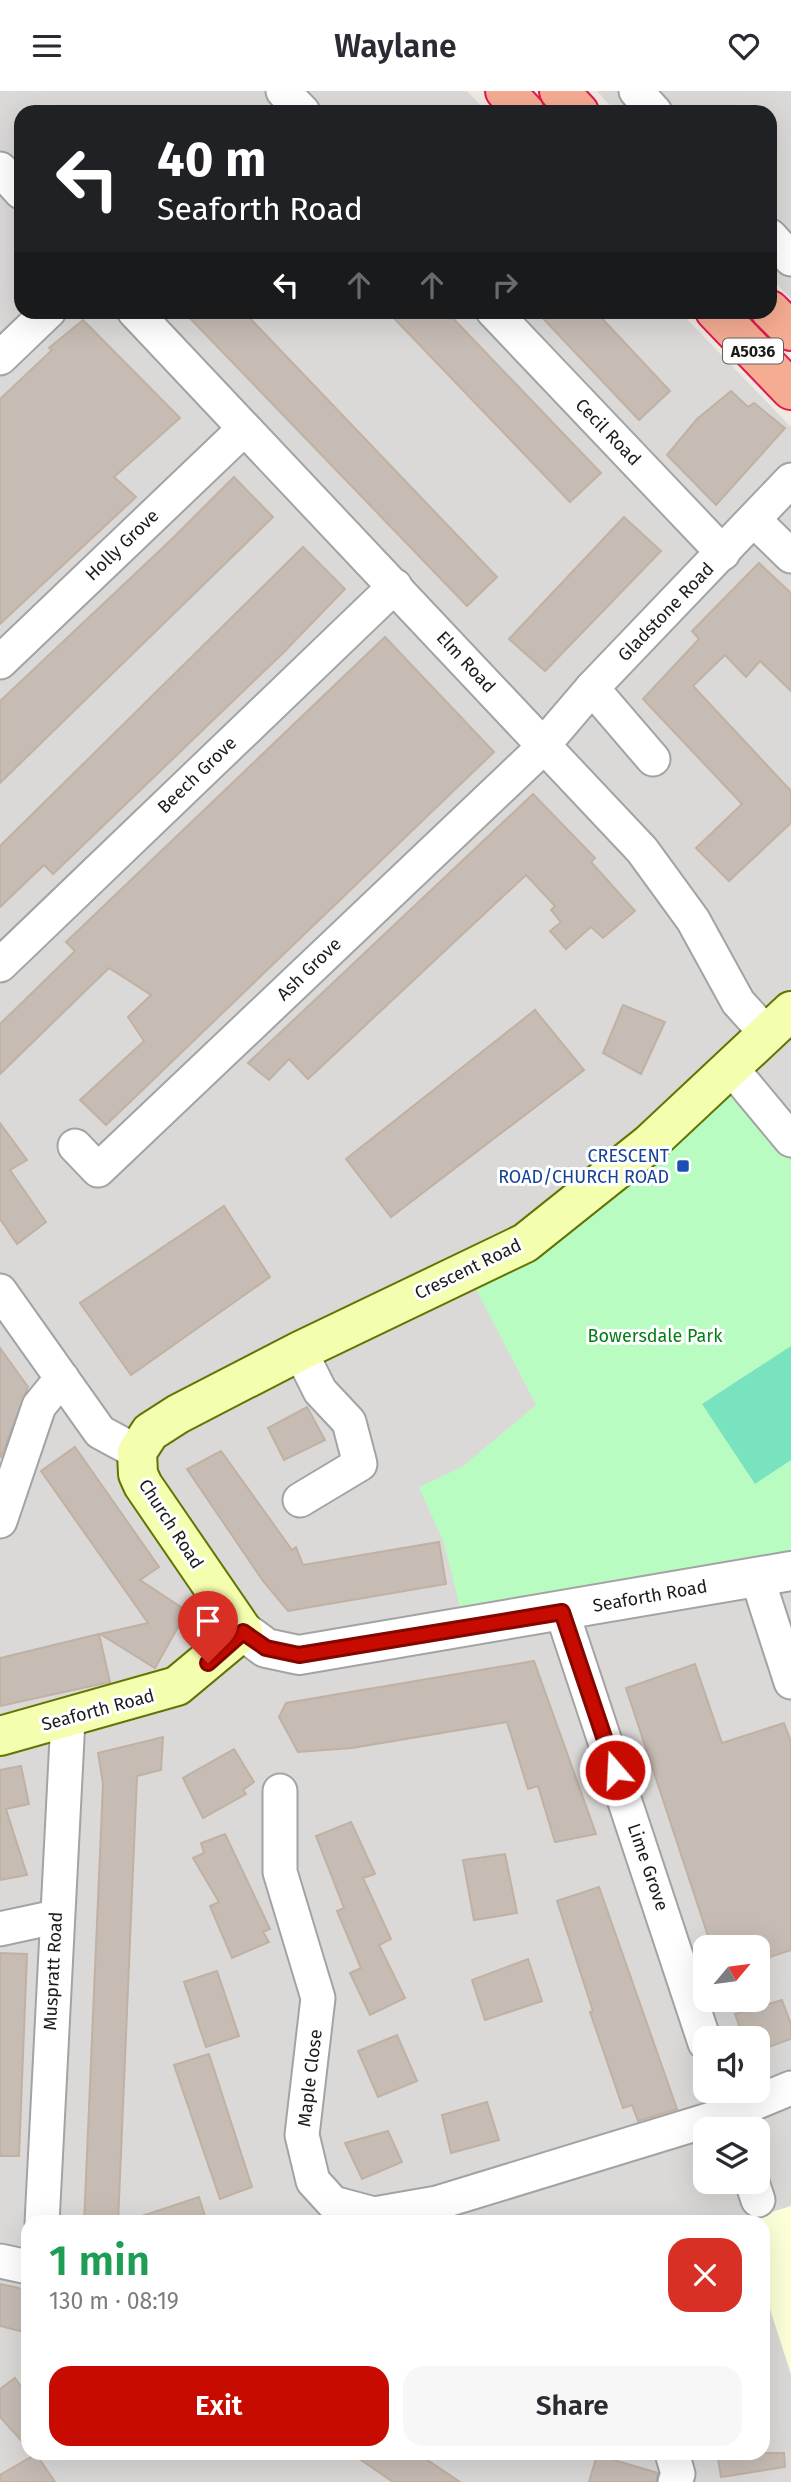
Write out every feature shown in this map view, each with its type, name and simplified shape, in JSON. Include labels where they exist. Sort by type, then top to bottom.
[{"type":"highway","points":[[505,91],[518,105]]},
{"type":"highway","points":[[559,91],[572,105]]},
{"type":"highway","name":"A5036","points":[[777,317],[791,331]]},
{"type":"highway","name":"A5036","points":[[723,319],[791,390]]},
{"type":"main road","name":"Crescent Road","points":[[137,1452],[150,1432],[178,1414],[299,1352],[525,1243],[649,1144],[779,1023]]},
{"type":"main road","name":"Church Road","points":[[137,1452],[138,1473],[150,1500],[243,1632]]},
{"type":"main road","name":"Seaforth Road","points":[[0,1736],[68,1720],[177,1686],[243,1632]]},
{"type":"street","points":[[283,91],[296,105]]},
{"type":"street","points":[[636,91],[649,105]]},
{"type":"street","points":[[0,169],[14,184]]},
{"type":"street","points":[[777,244],[791,259]]},
{"type":"street","points":[[0,359],[41,319]]},
{"type":"street","name":"Elm Road","points":[[141,319],[660,871],[693,920],[738,1003],[779,1023]]},
{"type":"street","name":"Cecil Road","points":[[501,319],[723,553]]},
{"type":"street","name":"Holly Grove","points":[[0,662],[244,429]]},
{"type":"street","name":"Gladstone Road","points":[[542,743],[791,480]]},
{"type":"street","points":[[754,520],[791,556]]},
{"type":"street","name":"Beech Grove","points":[[0,965],[395,586]]},
{"type":"street","points":[[592,688],[653,759]]},
{"type":"street","name":"Ash Grove","points":[[75,1146],[98,1170],[533,757],[542,743]]},
{"type":"street","points":[[732,1069],[791,1140]]},
{"type":"street","points":[[0,1291],[100,1432],[137,1452]]},
{"type":"street","points":[[299,1352],[320,1391],[349,1422],[360,1464],[300,1500]]},
{"type":"street","points":[[0,1521],[39,1406],[62,1378]]},
{"type":"street","points":[[774,1574],[791,1682]]},
{"type":"street","name":"Seaforth Road","points":[[243,1632],[266,1648],[299,1655],[774,1574]]},
{"type":"street","name":"Lime Grove","points":[[562,1612],[699,2026]]},
{"type":"street","name":"Muspratt Road","points":[[42,2215],[55,1917],[68,1720]]},
{"type":"street","name":"Maple Close","points":[[280,1791],[280,1872],[318,1998],[302,2134],[313,2181],[332,2203],[374,2214],[452,2211],[728,2112]]},
{"type":"street","points":[[0,1929],[55,1917]]},
{"type":"street","points":[[728,2112],[791,2088]]},
{"type":"street","points":[[0,2261],[21,2266]]},
{"type":"street","points":[[674,2460],[678,2474],[675,2482]]},
{"type":"shaded area","points":[[0,91],[467,91],[480,105],[14,105],[14,319],[687,319],[791,427],[791,2206],[765,2215],[21,2215],[21,2460],[770,2460],[770,2309],[791,2374],[791,2482],[0,2482]]},
{"type":"shaded area","points":[[597,91],[791,91],[791,299],[777,284],[777,105],[610,105]]},
{"type":"shaded area","points":[[791,2206],[791,2374],[770,2309],[770,2215],[762,2215]]},
{"type":"green space","name":"Bowersdale Park","points":[[737,1087],[791,1160],[791,1560],[462,1616],[444,1543],[419,1487],[462,1467],[536,1405],[476,1289],[539,1256]]},
{"type":"green space","points":[[791,1346],[791,1460],[755,1484],[702,1404]]},
{"type":"building","points":[[191,319],[251,319],[497,577],[467,606]]},
{"type":"building","points":[[395,319],[454,319],[601,473],[570,502]]},
{"type":"building","points":[[544,319],[602,319],[670,391],[639,420]]},
{"type":"building","points":[[83,320],[180,418],[114,477],[136,497],[0,624],[0,399],[52,350],[49,348]]},
{"type":"building","points":[[731,391],[748,407],[754,403],[785,428],[716,505],[667,455],[697,419]]},
{"type":"building","points":[[234,477],[273,517],[0,783],[0,701]]},
{"type":"building","points":[[624,517],[661,551],[545,671],[509,639]]},
{"type":"building","points":[[303,547],[345,589],[282,654],[53,874],[44,865],[0,907],[0,846]]},
{"type":"building","points":[[759,563],[791,593],[791,691],[760,661],[746,677],[725,655],[693,686],[791,791],[791,823],[729,881],[696,848],[742,804],[643,699],[699,639],[692,631]]},
{"type":"building","points":[[385,637],[494,752],[106,1125],[80,1100],[144,1041],[128,1017],[151,995],[109,968],[0,1074],[0,1024],[75,951],[66,942]]},
{"type":"building","points":[[533,794],[595,858],[591,862],[635,911],[603,938],[591,927],[566,949],[550,931],[561,922],[551,910],[555,906],[526,875],[308,1079],[289,1059],[269,1080],[248,1063]]},
{"type":"building","points":[[623,1005],[665,1022],[641,1074],[603,1053]]},
{"type":"building","points":[[535,1010],[584,1070],[391,1217],[346,1159]]},
{"type":"building","points":[[0,1123],[27,1160],[10,1170],[46,1222],[17,1244],[0,1219]]},
{"type":"building","points":[[224,1206],[270,1277],[131,1375],[80,1303]]},
{"type":"building","points":[[0,1348],[28,1387],[1,1457],[0,1457]]},
{"type":"building","points":[[307,1407],[325,1440],[284,1460],[268,1428]]},
{"type":"building","points":[[75,1447],[159,1567],[140,1580],[187,1611],[155,1668],[100,1634],[148,1623],[41,1471]]},
{"type":"building","points":[[221,1451],[292,1550],[296,1547],[303,1565],[439,1542],[446,1584],[288,1611],[263,1581],[187,1469]]},
{"type":"building","points":[[99,1634],[110,1682],[0,1706],[0,1658]]},
{"type":"building","points":[[534,1661],[596,1834],[555,1842],[538,1786],[528,1789],[507,1722],[352,1748],[298,1752],[279,1717],[286,1703]]},
{"type":"building","points":[[695,1664],[722,1743],[784,1723],[791,1742],[791,1950],[770,1957],[770,1935],[708,1935],[626,1688]]},
{"type":"building","points":[[163,1737],[161,1770],[137,1776],[118,2215],[84,2215],[103,1784],[98,1753]]},
{"type":"building","points":[[234,1749],[254,1782],[243,1790],[246,1794],[203,1818],[183,1778]]},
{"type":"building","points":[[21,1766],[29,1804],[6,1809],[27,1875],[0,1880],[0,1770]]},
{"type":"building","points":[[351,1822],[375,1874],[363,1878],[391,1939],[379,1945],[405,1998],[370,2015],[350,1973],[361,1968],[337,1911],[344,1908],[316,1836]]},
{"type":"building","points":[[225,1834],[270,1929],[263,1932],[269,1942],[232,1958],[210,1906],[219,1902],[193,1858],[204,1853],[201,1843]]},
{"type":"building","points":[[505,1854],[517,1913],[474,1920],[463,1860]]},
{"type":"building","points":[[599,1887],[677,2109],[638,2121],[632,2105],[623,2108],[590,2012],[593,2011],[557,1901]]},
{"type":"building","points":[[0,1953],[27,1954],[19,2156],[0,2156]]},
{"type":"building","points":[[528,1959],[542,2001],[485,2020],[472,1980]]},
{"type":"building","points":[[217,1971],[239,2036],[206,2047],[184,1982]]},
{"type":"building","points":[[782,2000],[791,2024],[791,2039],[770,2047],[770,2026],[739,2026],[735,2014],[770,2013],[770,2004]]},
{"type":"building","points":[[397,2035],[417,2081],[378,2097],[358,2051]]},
{"type":"building","points":[[209,2054],[252,2187],[220,2199],[174,2065]]},
{"type":"building","points":[[487,2102],[499,2140],[451,2153],[442,2115]]},
{"type":"building","points":[[388,2131],[402,2162],[362,2179],[345,2143]]},
{"type":"building","points":[[199,2197],[205,2215],[145,2215]]},
{"type":"building","points":[[0,2284],[21,2288],[21,2331],[0,2326]]},
{"type":"building","points":[[15,2378],[21,2386],[21,2440],[0,2417],[0,2389]]},
{"type":"building","points":[[770,2453],[784,2453],[785,2467],[721,2477],[718,2460],[770,2460]]},
{"type":"building","points":[[26,2460],[40,2460],[55,2482],[0,2482],[0,2475]]},
{"type":"building","points":[[361,2460],[427,2460],[460,2482],[393,2482]]},
{"type":"building","points":[[596,2460],[614,2460],[658,2473],[656,2482],[589,2482]]},
{"type":"place","name":"CRESCENT ROAD/CHURCH ROAD","points":[[683,1166]]},
{"type":"route","points":[[208,1663],[243,1632],[266,1648],[284,1654],[299,1655],[562,1612],[615,1770]]}]
